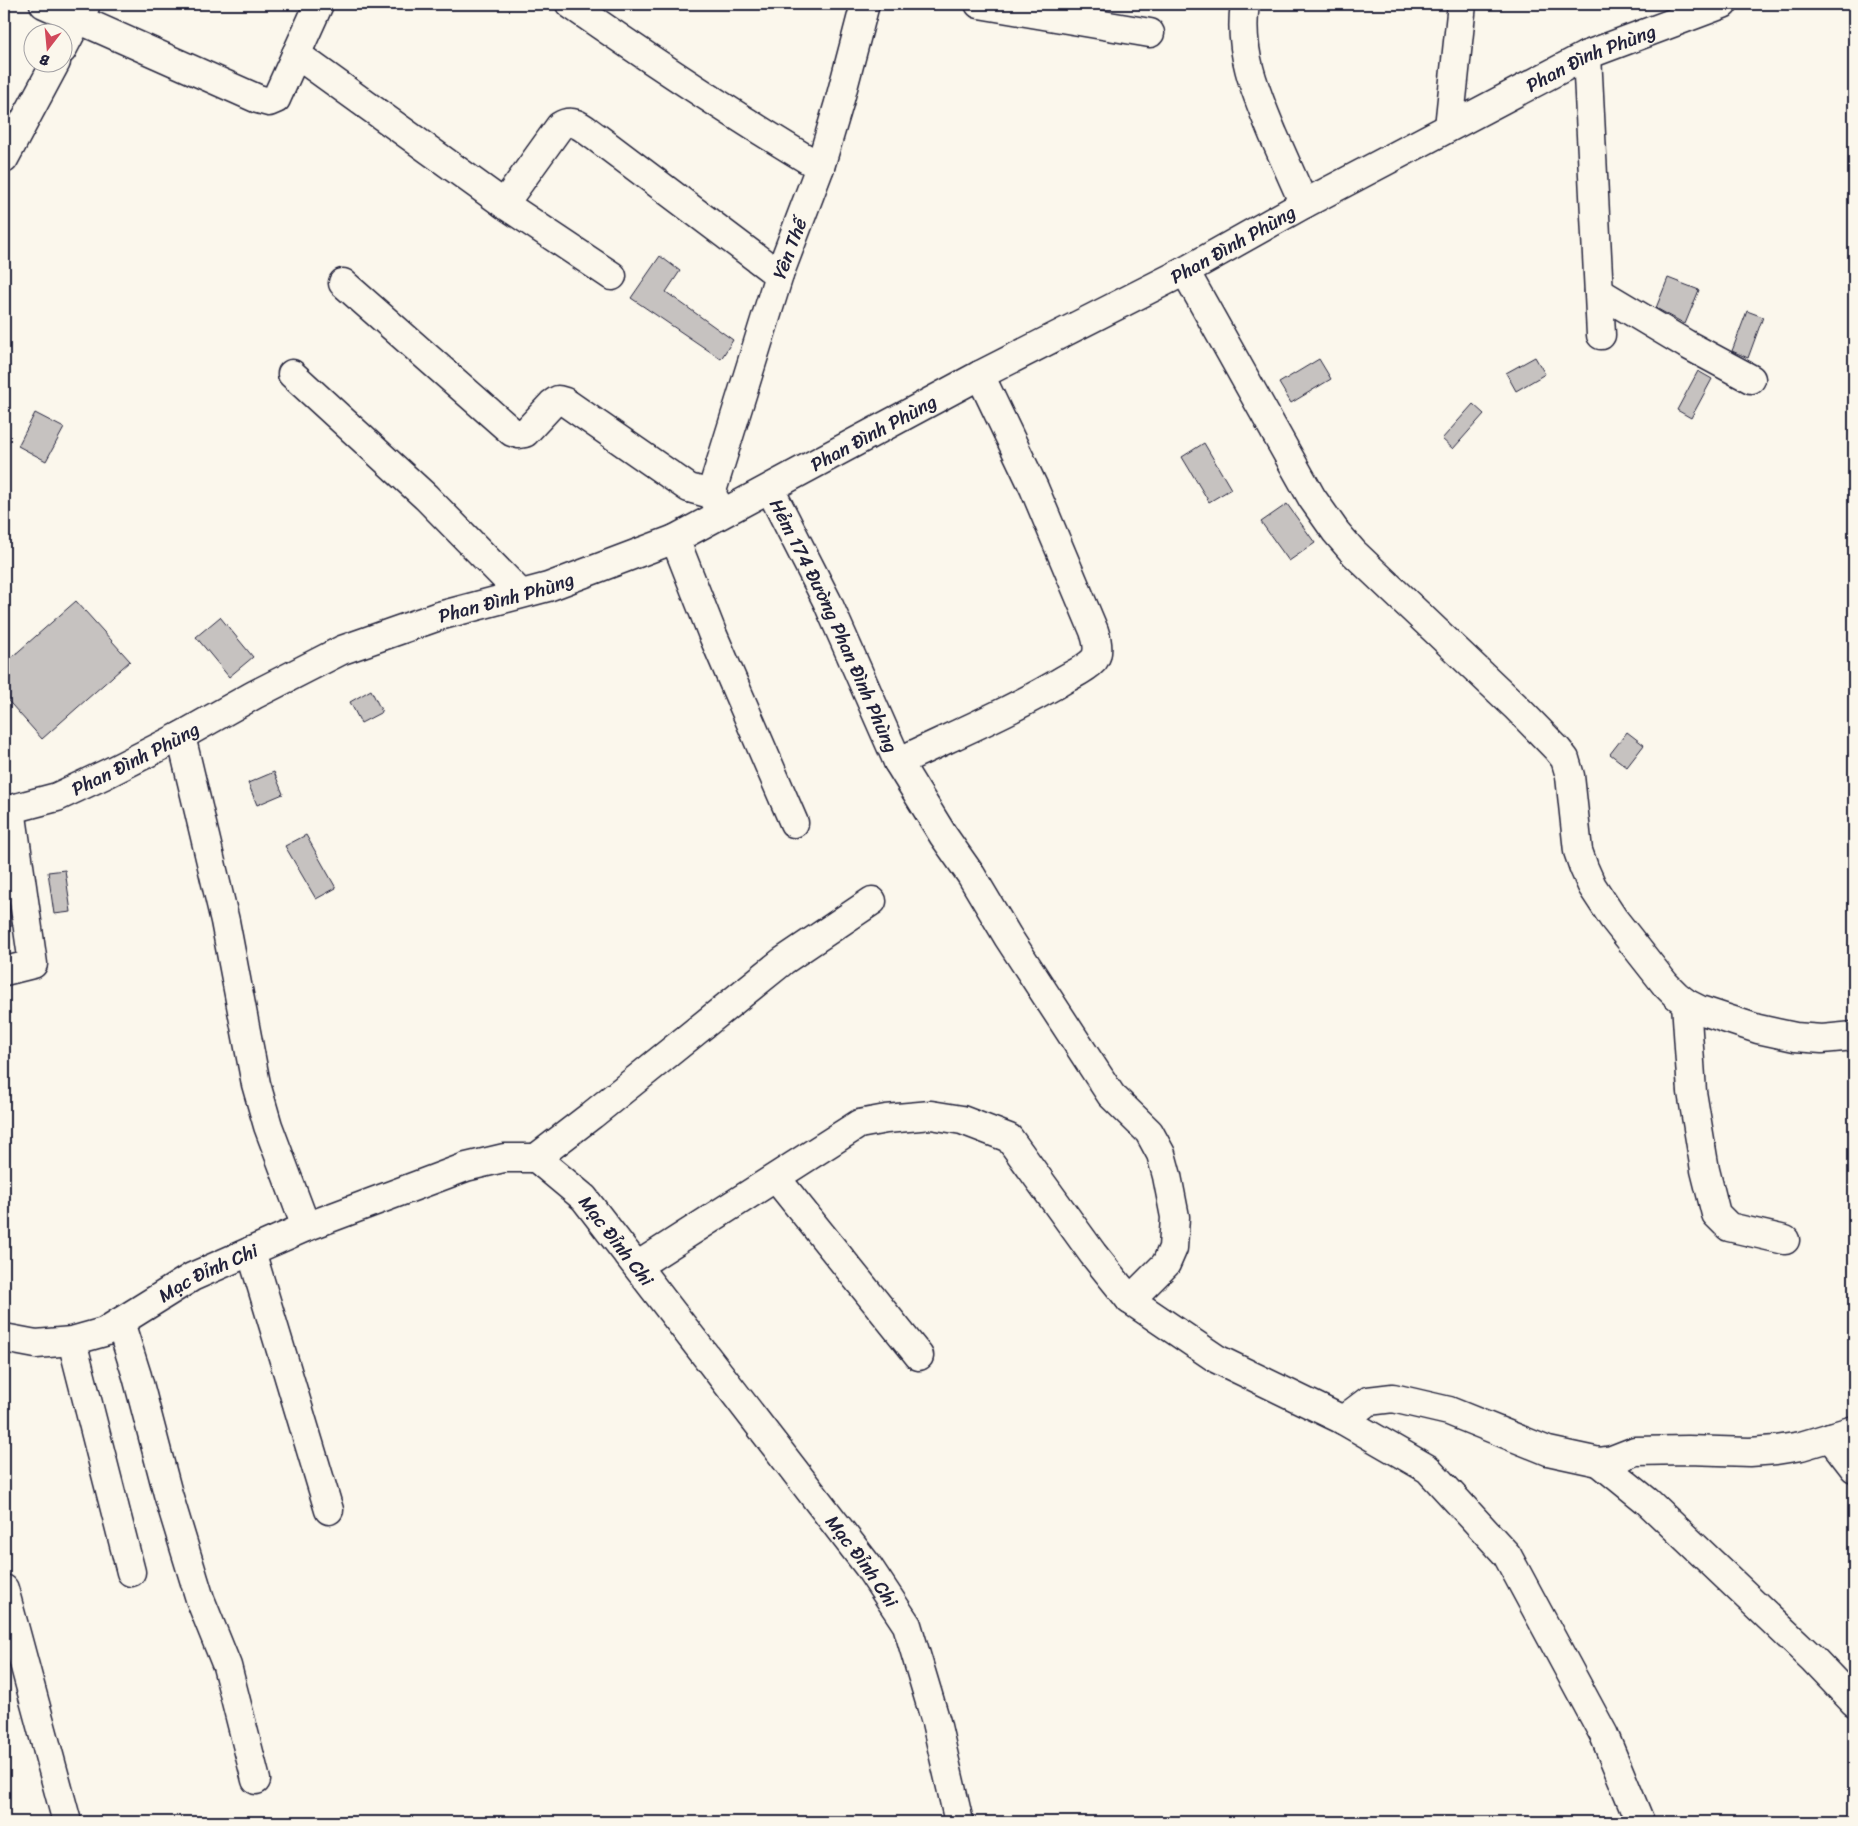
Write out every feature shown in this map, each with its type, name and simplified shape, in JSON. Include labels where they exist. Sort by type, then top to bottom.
[{"type":"street","points":[[44,4],[83,12],[249,95],[268,102],[276,99],[319,4]]},
{"type":"street","points":[[570,4],[708,98],[820,168]]},
{"type":"street","points":[[979,4],[1150,33]]},
{"type":"street","points":[[1245,4],[1243,27],[1248,69],[1256,94],[1304,204]]},
{"type":"street","points":[[1449,127],[1462,4]]},
{"type":"street","name":"Phan Đình Phùng","points":[[7,810],[57,797],[181,736],[342,650],[439,616],[548,586],[675,539],[718,504],[770,489],[980,375],[1185,271],[1304,204],[1586,55],[1723,4]]},
{"type":"street","name":"Yên Thế","points":[[718,504],[779,275],[820,168],[858,6]]},
{"type":"street","points":[[72,32],[83,12]]},
{"type":"street","points":[[296,54],[504,204],[612,276]]},
{"type":"street","points":[[1586,55],[1601,335]]},
{"type":"street","points":[[4,159],[51,72]]},
{"type":"street","points":[[504,204],[560,126],[571,122],[596,137],[779,275]]},
{"type":"street","points":[[1185,271],[1312,498],[1336,532],[1378,577],[1515,706],[1557,749],[1564,759],[1570,776],[1578,850],[1592,886],[1604,906],[1665,984],[1686,1003],[1700,1010],[1758,1029],[1795,1037],[1822,1039],[1854,1036]]},
{"type":"street","points":[[343,283],[512,432],[525,433],[552,404],[558,400],[565,402],[689,488],[718,504]]},
{"type":"street","points":[[1599,292],[1686,344],[1751,379]]},
{"type":"street","points":[[292,374],[426,497],[520,593]]},
{"type":"street","points":[[898,762],[1040,694],[1094,660],[1097,651],[1098,643],[1094,631],[1034,488],[980,375]]},
{"type":"street","name":"Hẻm 174 Đường Phan Đình Phùng","points":[[770,489],[827,601],[898,762],[971,875],[1008,937],[1111,1095],[1148,1132],[1161,1154],[1174,1217],[1173,1248],[1166,1264],[1130,1300]]},
{"type":"street","points":[[675,539],[712,633],[794,823]]},
{"type":"street","points":[[181,736],[225,921],[256,1084],[268,1126],[306,1227]]},
{"type":"street","points":[[5,971],[33,964],[7,810]]},
{"type":"street","points":[[536,1158],[720,1014],[784,961],[872,901]]},
{"type":"street","points":[[1686,1003],[1692,1092],[1705,1170],[1716,1214],[1729,1227],[1785,1240]]},
{"type":"street","points":[[637,1266],[859,1124],[886,1119],[931,1115],[962,1120],[1009,1138],[1093,1254],[1130,1300],[1217,1360],[1343,1420],[1428,1469],[1507,1555],[1604,1736],[1640,1822]]},
{"type":"street","name":"Mạc Đỉnh Chi","points":[[4,1338],[36,1344],[72,1341],[104,1332],[192,1276],[306,1227],[466,1167],[504,1158],[536,1158],[584,1198],[868,1566],[907,1625],[936,1722],[959,1822]]},
{"type":"street","points":[[776,1178],[919,1356]]},
{"type":"street","points":[[251,1251],[329,1510]]},
{"type":"street","points":[[120,1322],[137,1376],[168,1494],[200,1599],[227,1666],[256,1780]]},
{"type":"street","points":[[72,1341],[131,1572]]},
{"type":"street","points":[[1343,1420],[1368,1401],[1393,1398],[1449,1411],[1548,1451],[1599,1462],[1612,1460],[1635,1451],[1750,1452],[1801,1446],[1842,1433],[1854,1468]]},
{"type":"street","points":[[1599,1462],[1647,1501],[1813,1659],[1854,1702]]},
{"type":"street","points":[[4,1589],[67,1822]]},
{"type":"building","points":[[660,256],[680,271],[666,292],[733,340],[721,359],[631,298]]},
{"type":"building","points":[[1668,278],[1699,290],[1685,324],[1656,308]]},
{"type":"building","points":[[1747,311],[1763,317],[1748,358],[1732,351]]},
{"type":"building","points":[[1535,357],[1545,374],[1516,391],[1506,373]]},
{"type":"building","points":[[1319,359],[1331,379],[1291,403],[1279,383]]},
{"type":"building","points":[[1698,371],[1712,379],[1691,418],[1677,410]]},
{"type":"building","points":[[1473,404],[1484,414],[1453,449],[1442,439]]},
{"type":"building","points":[[35,413],[64,428],[46,461],[18,446]]},
{"type":"building","points":[[1204,443],[1231,489],[1209,502],[1182,457]]},
{"type":"building","points":[[1287,504],[1315,543],[1289,561],[1261,522]]},
{"type":"building","points":[[76,601],[130,661],[42,739],[4,696],[4,664]]},
{"type":"building","points":[[220,617],[253,657],[229,677],[196,637]]},
{"type":"building","points":[[371,690],[382,712],[361,723],[350,702]]},
{"type":"building","points":[[1627,732],[1644,745],[1627,767],[1610,754]]},
{"type":"building","points":[[274,772],[283,794],[257,805],[248,783]]},
{"type":"building","points":[[306,835],[336,888],[316,899],[285,846]]},
{"type":"building","points":[[65,870],[71,912],[54,914],[48,872]]},
{"type":"building","points":[[4,877],[12,926],[4,927]]}]
